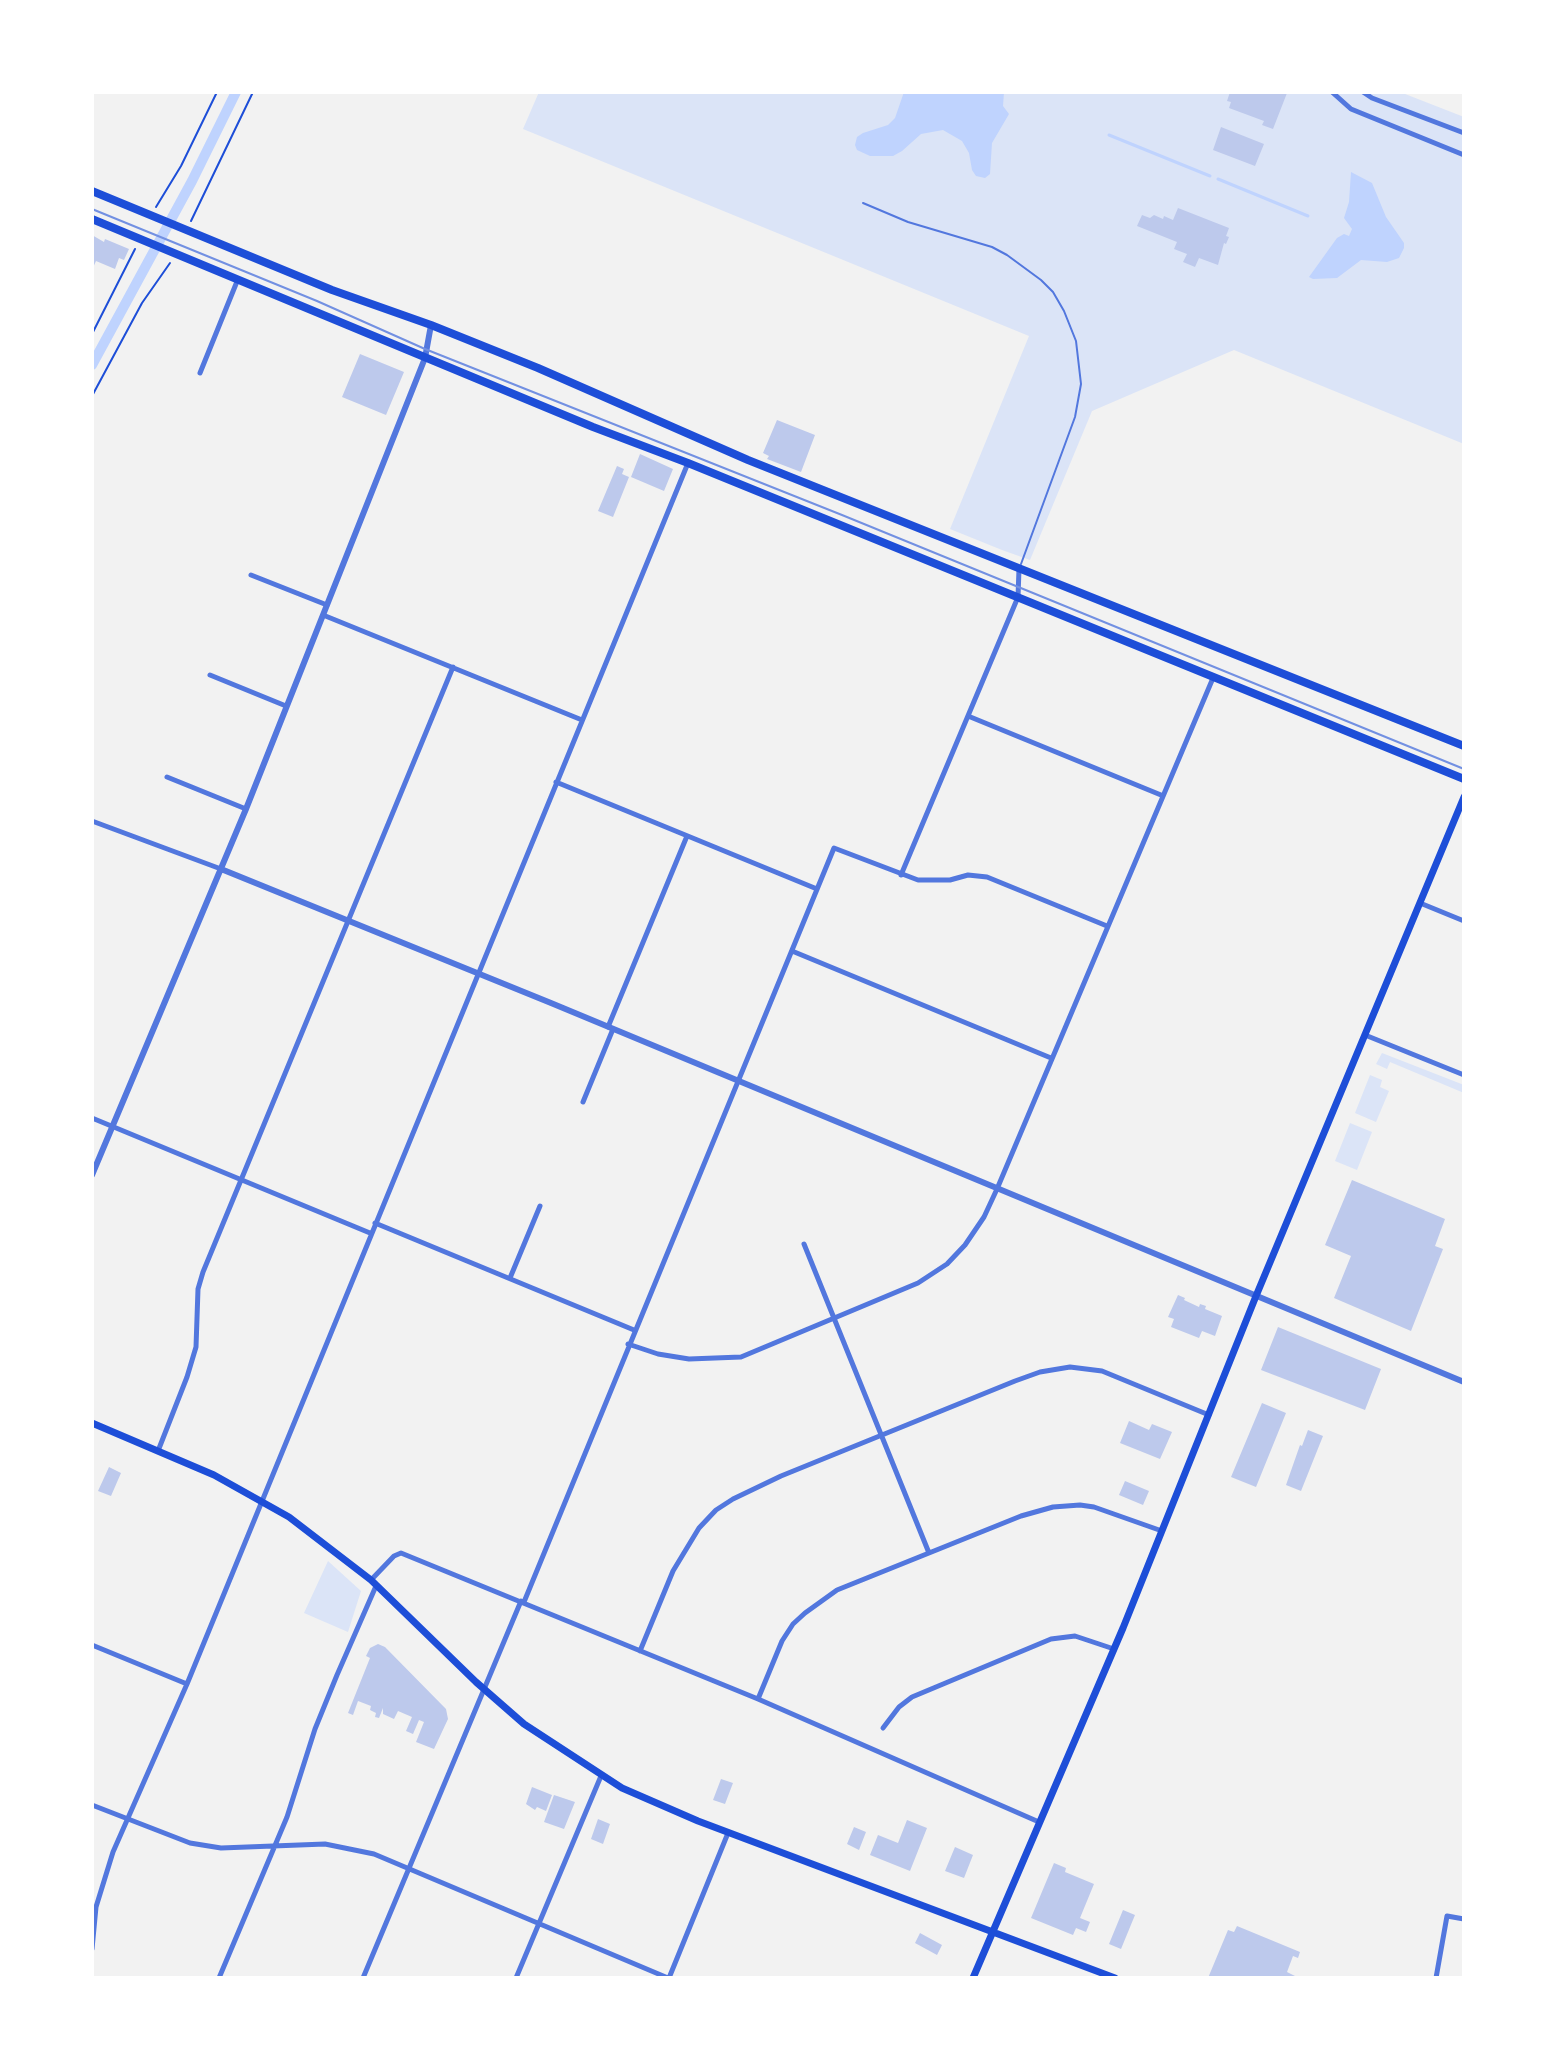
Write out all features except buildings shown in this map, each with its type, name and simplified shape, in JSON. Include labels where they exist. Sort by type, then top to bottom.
[{"type":"main road","points":[[92,191],[332,290],[431,325],[551,374],[739,457],[1464,746]]},
{"type":"main road","points":[[92,219],[425,358],[1464,779]]},
{"type":"main road","points":[[973,1978],[1114,1649],[1256,1296],[1464,797]]},
{"type":"main road","points":[[92,1423],[262,1500],[304,1527],[374,1583],[483,1689],[524,1724],[601,1776],[649,1801],[728,1833],[1115,1978]]},
{"type":"street","points":[[1332,92],[1351,109],[1464,155]]},
{"type":"street","points":[[1363,92],[1464,133]]},
{"type":"street","points":[[200,373],[238,279]]},
{"type":"street","points":[[92,1175],[246,809],[425,358],[431,325]]},
{"type":"street","points":[[92,1949],[96,1907],[113,1852],[187,1684],[688,463]]},
{"type":"street","points":[[901,875],[1018,597],[1019,569]]},
{"type":"street","points":[[251,575],[327,605]]},
{"type":"street","points":[[323,615],[582,720]]},
{"type":"street","points":[[158,1451],[196,1347],[201,1280],[453,667]]},
{"type":"street","points":[[210,675],[286,706]]},
{"type":"street","points":[[628,1344],[658,1354],[689,1359],[741,1357],[918,1283],[947,1264],[977,1229],[997,1189],[1213,678]]},
{"type":"street","points":[[968,716],[1161,795]]},
{"type":"street","points":[[167,777],[246,809]]},
{"type":"street","points":[[556,782],[817,889]]},
{"type":"street","points":[[92,821],[221,869],[477,972],[1464,1382]]},
{"type":"street","points":[[583,1102],[687,836]]},
{"type":"street","points":[[363,1978],[483,1689],[580,1471],[628,1344],[834,848],[918,880],[968,875],[987,877],[1107,926]]},
{"type":"street","points":[[1419,903],[1464,921]]},
{"type":"street","points":[[792,951],[1051,1058]]},
{"type":"street","points":[[1364,1035],[1464,1075]]},
{"type":"street","points":[[92,1118],[370,1233]]},
{"type":"street","points":[[510,1278],[540,1206]]},
{"type":"street","points":[[375,1223],[634,1330]]},
{"type":"street","points":[[804,1244],[929,1553]]},
{"type":"street","points":[[640,1651],[687,1543],[716,1510],[781,1476],[1015,1381],[1040,1372],[1070,1367],[1102,1371],[1209,1415]]},
{"type":"street","points":[[758,1699],[782,1641],[793,1624],[837,1590],[1021,1516],[1053,1507],[1094,1507],[1162,1531]]},
{"type":"street","points":[[219,1978],[287,1817],[315,1729],[374,1583],[394,1556],[401,1553],[758,1699],[1039,1822]]},
{"type":"street","points":[[883,1728],[899,1707],[912,1697],[1051,1639],[1075,1636],[1114,1649]]},
{"type":"street","points":[[92,1645],[187,1684]]},
{"type":"street","points":[[516,1978],[601,1776]]},
{"type":"street","points":[[92,1805],[190,1843],[221,1848],[325,1844],[374,1854],[668,1978],[728,1833]]},
{"type":"street","points":[[1436,1978],[1447,1916],[1464,1919]]},
{"type":"lane","points":[[863,203],[908,222],[992,247],[1007,255],[1041,280],[1053,292],[1064,311],[1078,352],[1080,390],[1075,417],[1019,569]]},
{"type":"path","points":[[154,215],[217,92]]},
{"type":"path","points":[[184,230],[253,92]]},
{"type":"path","points":[[92,334],[138,244]]},
{"type":"path","points":[[92,396],[142,303],[174,252]]},
{"type":"shaded area","points":[[539,92],[1400,92],[1464,117],[1464,444],[1234,350],[1092,411],[1030,560],[1002,550],[950,529],[1029,336],[523,129]]},
{"type":"shaded area","points":[[1382,1053],[1464,1085],[1464,1093],[1390,1062],[1387,1069],[1376,1064]]},
{"type":"shaded area","points":[[1370,1075],[1382,1080],[1380,1087],[1389,1091],[1376,1122],[1355,1113]]},
{"type":"shaded area","points":[[1350,1123],[1372,1132],[1357,1170],[1335,1161]]},
{"type":"shaded area","points":[[328,1561],[361,1591],[348,1632],[304,1613]]},
{"type":"water","points":[[904,92],[1004,92],[1003,106],[1009,114],[992,143],[990,174],[985,178],[976,176],[962,141],[943,130],[921,134],[893,156],[870,156],[857,150],[857,137],[888,125],[895,118]]},
{"type":"water","points":[[1351,172],[1372,183],[1386,217],[1404,243],[1404,248],[1399,258],[1387,262],[1361,260],[1337,278],[1313,279],[1309,277],[1337,238],[1344,234],[1349,236],[1352,229],[1344,218],[1349,202]]},
{"type":"waterway","points":[[92,365],[192,181],[236,92]]},
{"type":"waterway","points":[[1109,135],[1210,176]]},
{"type":"waterway","points":[[1218,179],[1308,216]]},
{"type":"tram line","points":[[92,209],[425,349],[1464,769]]}]
